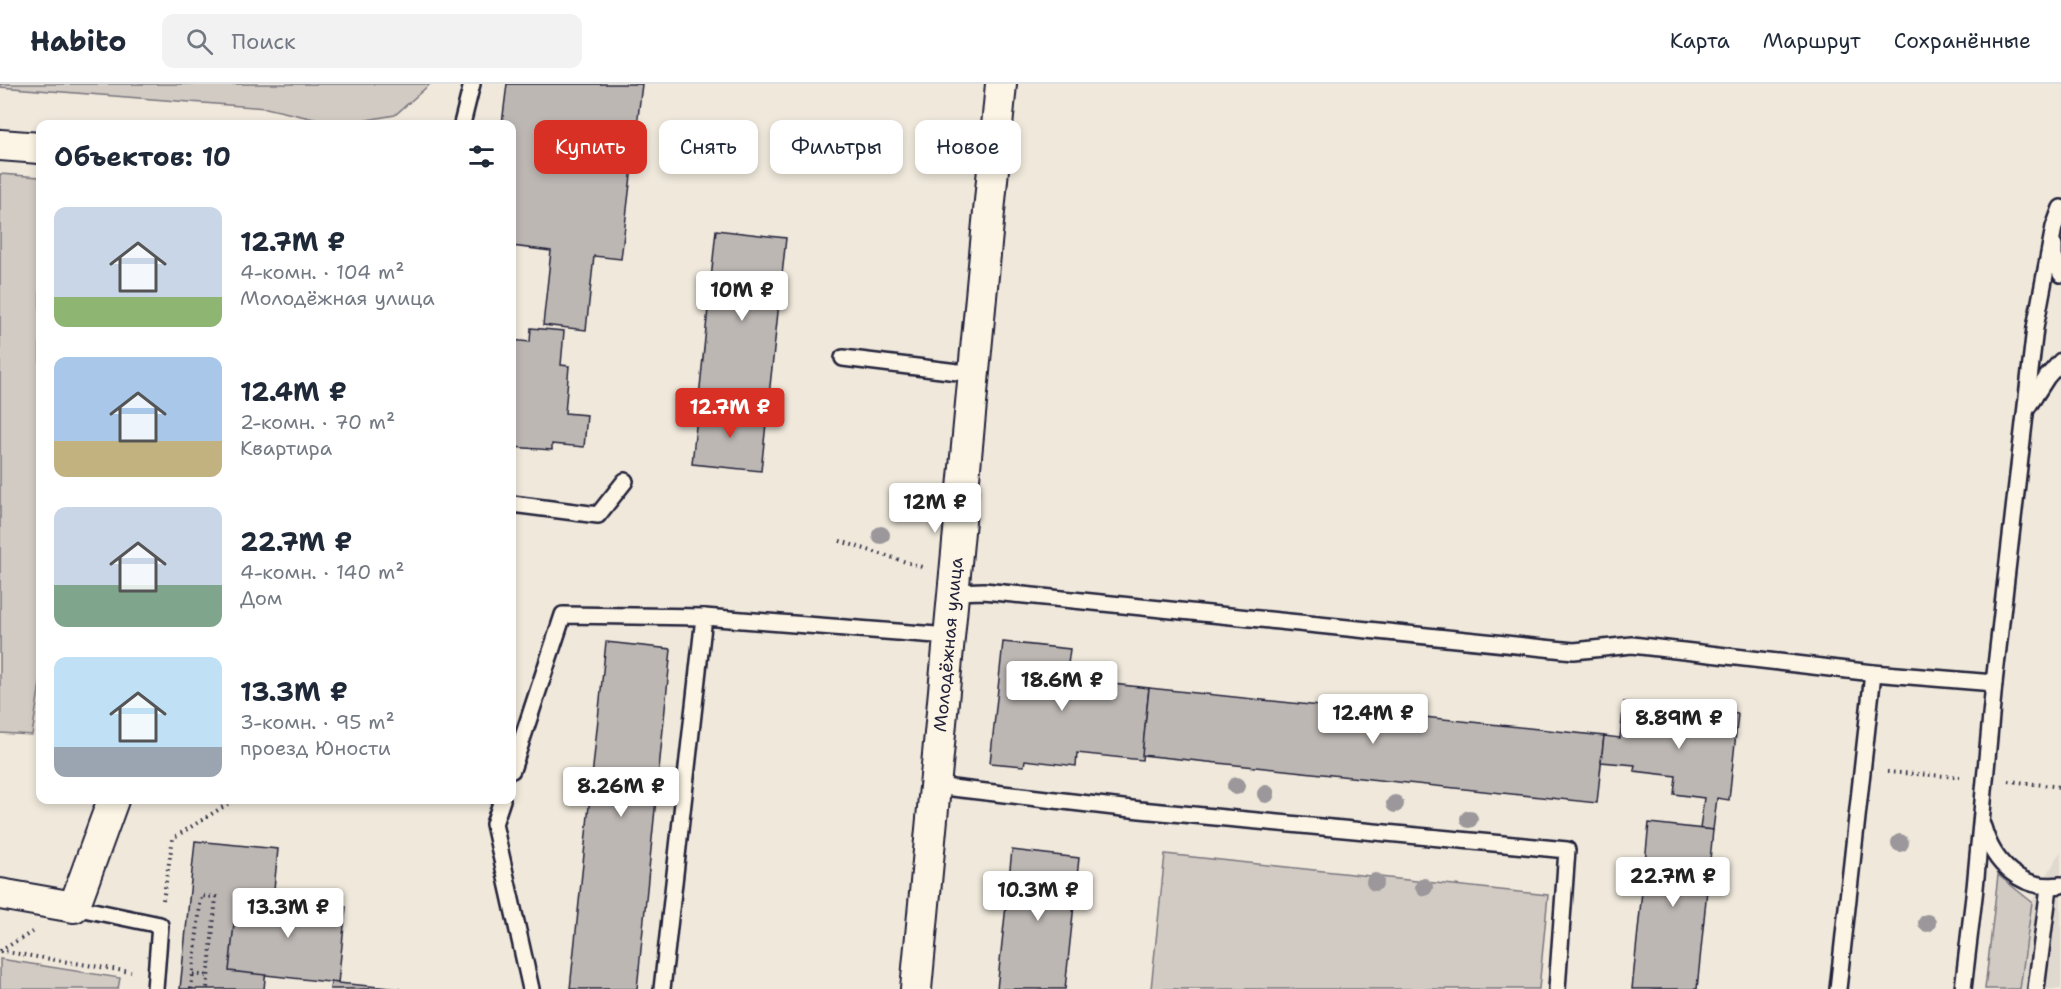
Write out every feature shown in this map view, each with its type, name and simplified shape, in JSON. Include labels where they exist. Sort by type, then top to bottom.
[{"type":"street","name":"Молодёжная улица","points":[[916,989],[1001,84]]},
{"type":"street","points":[[0,145],[36,148]]},
{"type":"street","points":[[0,894],[74,907],[112,804]]},
{"type":"lane","points":[[463,120],[472,84]]},
{"type":"lane","points":[[1963,989],[2024,413],[2035,328],[2054,227],[2061,208]]},
{"type":"lane","points":[[2054,227],[2054,256],[2061,274]]},
{"type":"lane","points":[[843,358],[974,374]]},
{"type":"lane","points":[[2024,413],[2047,377],[2061,361]]},
{"type":"lane","points":[[516,505],[598,515],[625,481]]},
{"type":"lane","points":[[954,584],[984,591],[1574,651],[1632,645],[1873,673],[1994,683]]},
{"type":"lane","points":[[516,758],[563,615],[704,617],[950,636]]},
{"type":"lane","points":[[662,989],[704,617]]},
{"type":"lane","points":[[1838,989],[1873,673]]},
{"type":"lane","points":[[935,786],[1152,811],[1567,850],[1557,989]]},
{"type":"lane","points":[[501,804],[494,824],[531,989]]},
{"type":"lane","points":[[1981,822],[1987,843],[2005,867],[2032,884],[2055,886],[2036,989]]},
{"type":"lane","points":[[74,907],[160,925],[155,983]]},
{"type":"path","points":[[840,541],[954,584]]},
{"type":"path","points":[[160,925],[173,838],[228,804]]},
{"type":"path","points":[[191,989],[201,896],[216,897],[207,989]]},
{"type":"path","points":[[0,951],[155,983]]},
{"type":"path","points":[[193,974],[208,976]]},
{"type":"shaded area","points":[[0,84],[430,84],[395,115],[367,120],[318,120],[266,108],[0,87]]},
{"type":"shaded area","points":[[0,174],[36,177],[36,710],[32,735],[0,733]]},
{"type":"shaded area","points":[[2061,851],[2061,989],[2020,989],[2032,902]]},
{"type":"shaded area","points":[[1165,854],[1548,895],[1539,989],[1151,989]]},
{"type":"shaded area","points":[[1998,875],[2032,902],[2020,989],[1985,989]]},
{"type":"shaded area","points":[[0,959],[120,978],[118,989],[0,989]]},
{"type":"building","points":[[507,84],[642,84],[638,120],[534,120],[534,174],[631,174],[621,259],[594,256],[586,330],[543,325],[551,251],[516,247],[516,120],[502,120]]},
{"type":"building","points":[[716,230],[786,238],[767,414],[698,407]]},
{"type":"building","points":[[531,328],[564,331],[561,365],[569,366],[565,413],[587,415],[584,447],[552,444],[552,450],[516,447],[516,340],[530,342]]},
{"type":"building","points":[[698,407],[767,414],[761,471],[692,464]]},
{"type":"building","points":[[606,642],[671,649],[637,989],[570,989]]},
{"type":"building","points":[[1003,642],[1070,649],[1066,679],[1149,688],[1142,760],[1077,753],[1076,766],[1025,760],[1024,766],[990,763]]},
{"type":"building","points":[[1149,688],[1604,736],[1597,803],[1142,755]]},
{"type":"building","points":[[1624,702],[1738,714],[1729,800],[1717,798],[1713,830],[1700,829],[1704,798],[1674,794],[1676,776],[1634,771],[1635,765],[1601,762],[1604,736],[1620,738]]},
{"type":"building","points":[[1649,823],[1713,830],[1697,989],[1632,989]]},
{"type":"building","points":[[195,841],[278,849],[264,989],[180,989]]},
{"type":"building","points":[[1012,850],[1079,858],[1065,989],[997,989]]},
{"type":"building","points":[[237,896],[346,907],[338,983],[229,971]]},
{"type":"building","points":[[331,982],[338,983],[400,989],[330,989]]}]
